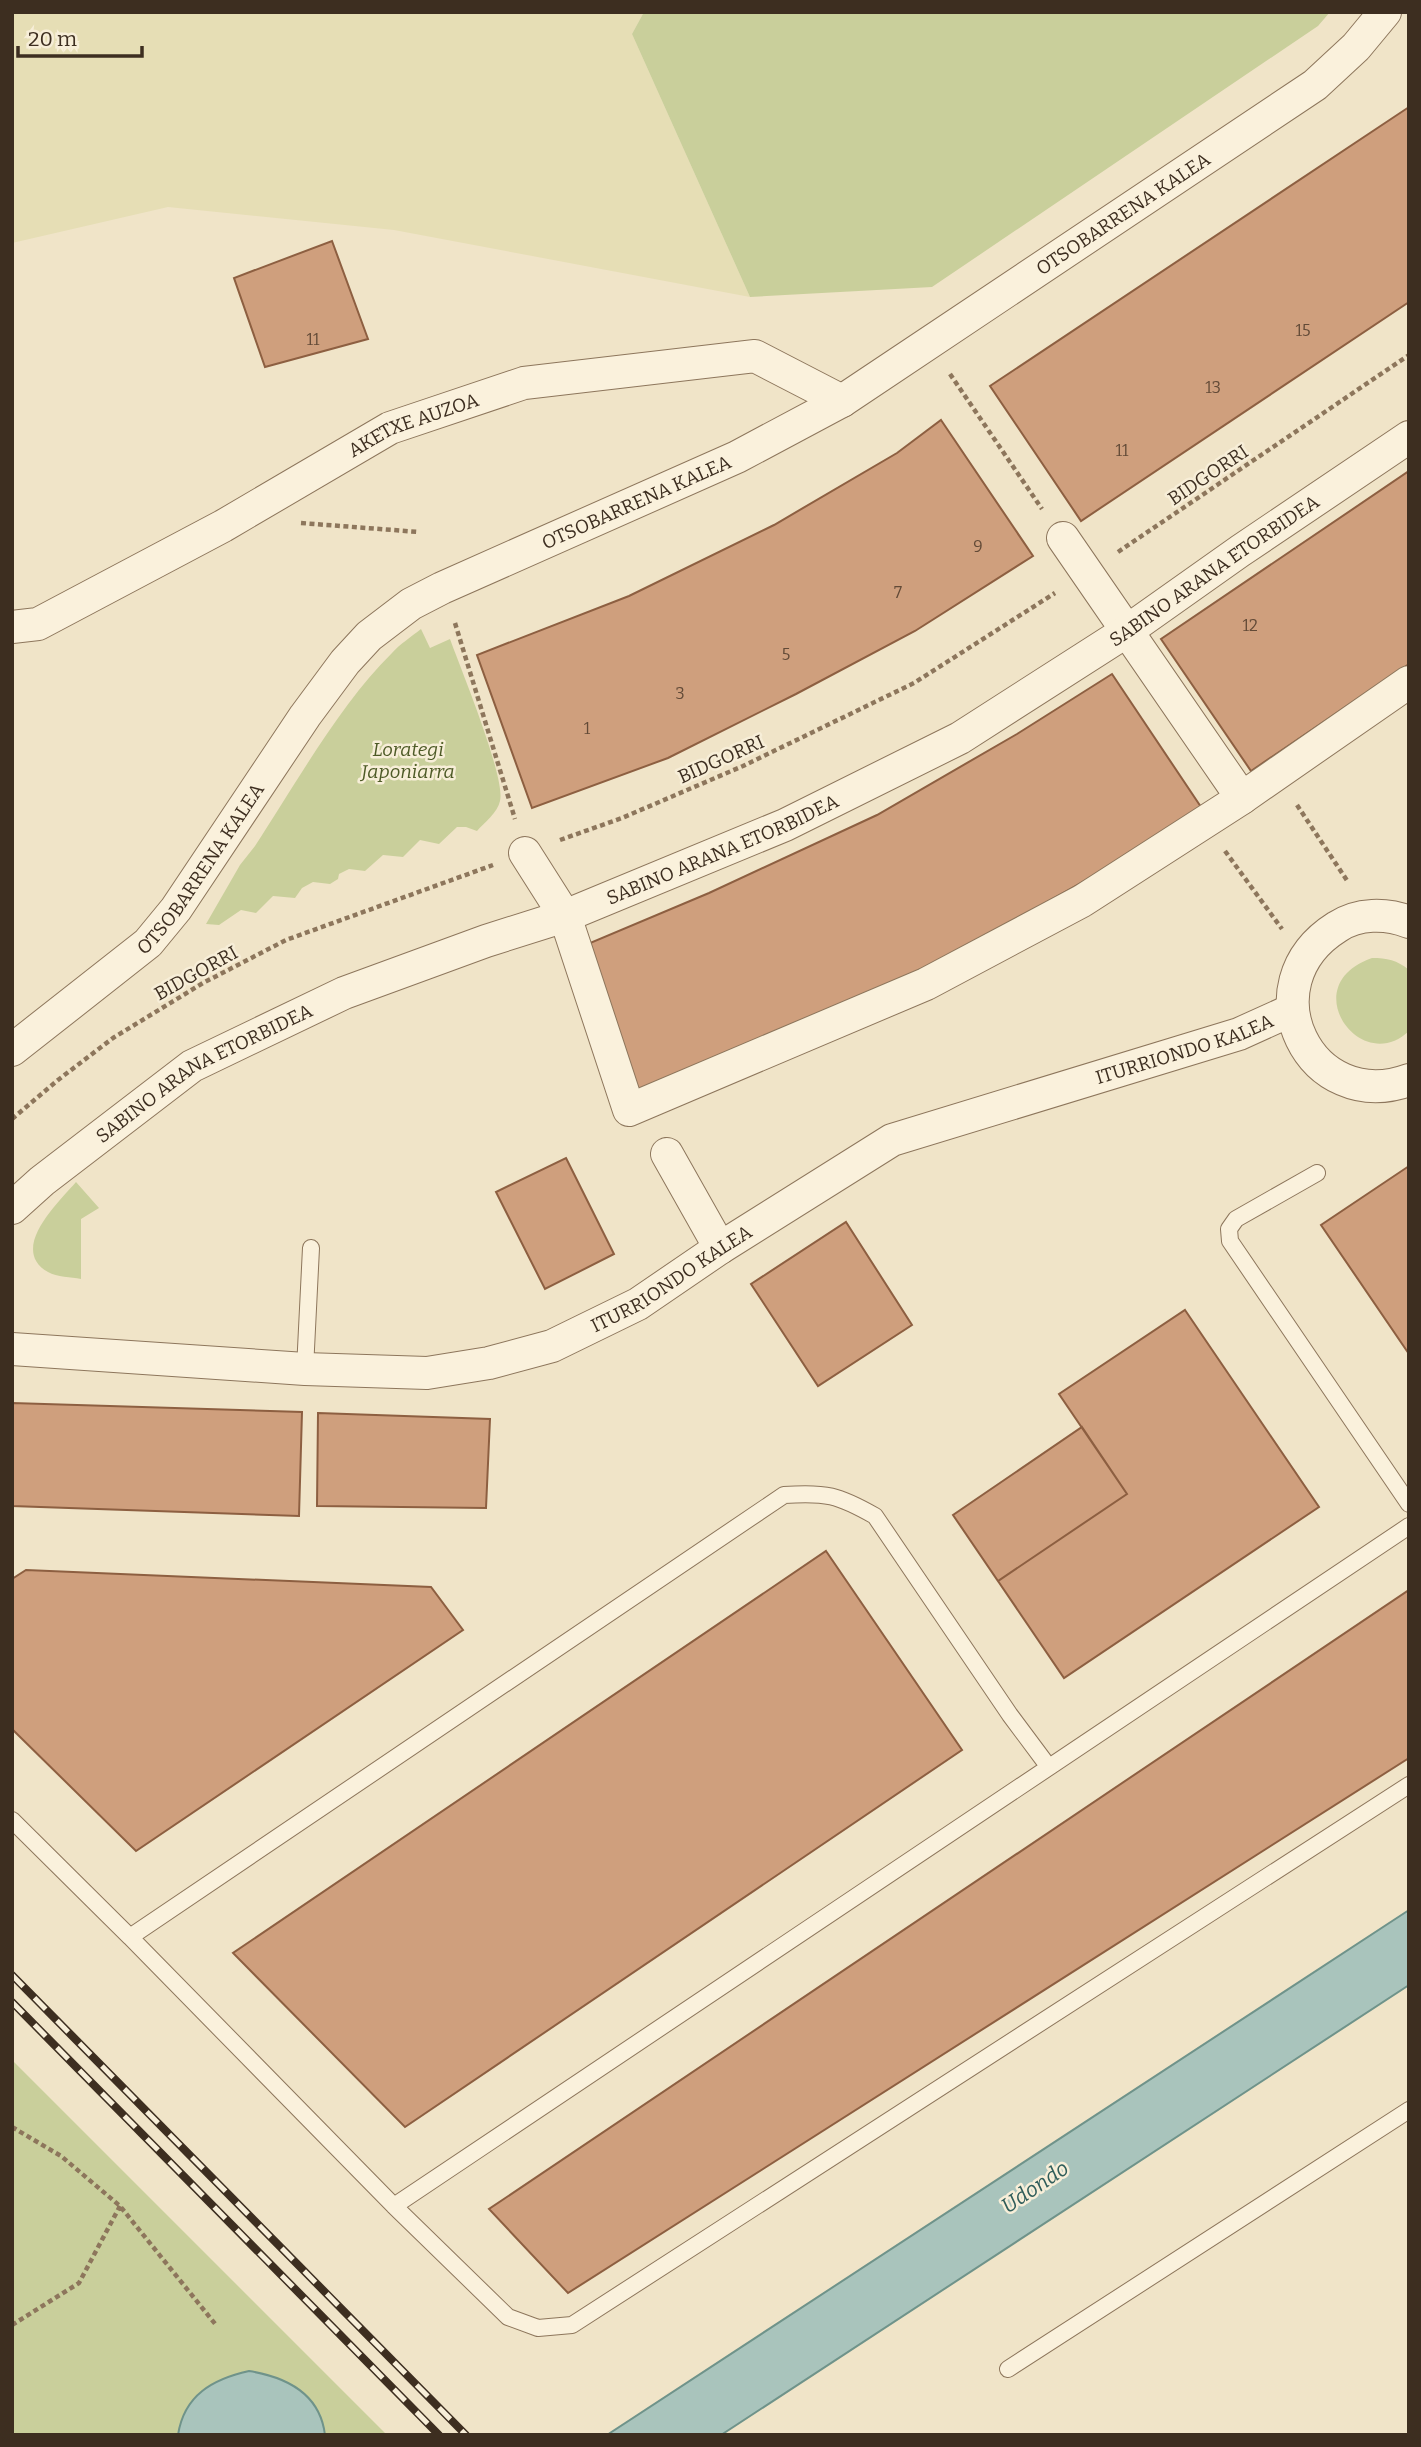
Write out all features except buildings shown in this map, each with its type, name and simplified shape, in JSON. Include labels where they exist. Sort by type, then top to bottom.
[{"type":"street","name":"OTSOBARRENA KALEA","points":[[12,1050],[148,943],[195,881],[305,716],[345,662],[369,636],[411,604],[737,457],[842,401],[1315,85],[1356,47],[1385,12]]},
{"type":"street","name":"AKETXE AUZOA","points":[[12,627],[38,624],[237,518],[390,428],[524,383],[755,356],[842,401]]},
{"type":"street","name":"SABINO ARANA ETORBIDEA","points":[[12,1208],[42,1181],[192,1066],[344,993],[486,941],[565,916],[785,825],[960,738],[1127,631],[1409,437]]},
{"type":"street","points":[[1063,538],[1242,798]]},
{"type":"street","points":[[525,853],[565,916],[629,1110],[926,984],[1082,901],[1242,798],[1409,682]]},
{"type":"street","name":"ITURRIONDO KALEA","points":[[1396,917],[1343,922],[1320,937],[1303,958],[1293,983],[1292,1010],[1300,1037],[1316,1061],[1339,1077],[1366,1087],[1395,1085],[1409,1080]]},
{"type":"street","name":"ITURRIONDO KALEA","points":[[12,1349],[305,1369],[427,1373],[489,1363],[552,1346],[638,1304],[720,1248],[892,1140],[1240,1034],[1292,1010]]},
{"type":"street","points":[[667,1154],[720,1248]]},
{"type":"lane","points":[[1317,1173],[1236,1219],[1229,1229],[1230,1241],[1409,1504]]},
{"type":"lane","points":[[305,1369],[311,1248]]},
{"type":"lane","points":[[130,1937],[784,1495],[814,1493],[845,1499],[875,1516],[1010,1715],[1048,1766]]},
{"type":"lane","points":[[394,2206],[1409,1526]]},
{"type":"lane","points":[[12,1820],[394,2206],[509,2317],[538,2328],[572,2325],[1409,1785]]},
{"type":"lane","points":[[1008,2369],[1409,2110]]},
{"type":"path","name":"BIDGORRI","points":[[12,1119],[113,1038],[204,983],[286,940],[622,818],[743,766],[914,683],[1086,573],[1409,355]]},
{"type":"path","points":[[950,374],[1063,538]]},
{"type":"path","points":[[237,518],[419,533]]},
{"type":"path","points":[[455,622],[525,853]]},
{"type":"path","points":[[1276,774],[1396,917]]},
{"type":"path","points":[[1203,823],[1303,958]]},
{"type":"path","points":[[12,2127],[61,2155],[120,2207],[216,2325]]},
{"type":"path","points":[[12,2325],[79,2283],[120,2207]]},
{"type":"shaded area","points":[[12,12],[644,12],[632,34],[750,297],[394,230],[168,207],[12,243]]},
{"type":"green space","points":[[644,12],[1330,12],[1318,26],[932,287],[750,297],[632,34]]},
{"type":"green space","name":"Lorategi Japoniarra","points":[[421,629],[430,648],[450,639],[496,770],[500,801],[494,813],[477,831],[457,827],[439,844],[420,840],[403,857],[383,855],[365,871],[349,869],[339,874],[338,879],[330,884],[313,882],[302,888],[295,898],[273,896],[256,913],[241,910],[219,925],[206,924],[240,865],[336,720],[373,673]]},
{"type":"green space","points":[[1372,958],[1392,960],[1409,970],[1409,1031],[1390,1042],[1372,1043],[1356,1035],[1343,1022],[1337,1005],[1338,987],[1349,971]]},
{"type":"green space","points":[[76,1182],[99,1208],[81,1219],[81,1279],[48,1272],[37,1262],[33,1251],[35,1239],[49,1213]]},
{"type":"green space","points":[[12,2060],[387,2435],[12,2435]]},
{"type":"water","name":"Udondo","points":[[1409,1910],[1409,1985],[721,2435],[607,2435]]},
{"type":"water","points":[[249,2371],[288,2383],[309,2398],[322,2420],[325,2435],[178,2435],[187,2409],[202,2391],[212,2384]]},
{"type":"railway","points":[[12,1975],[466,2435]]},
{"type":"railway","points":[[12,2002],[439,2435]]}]
